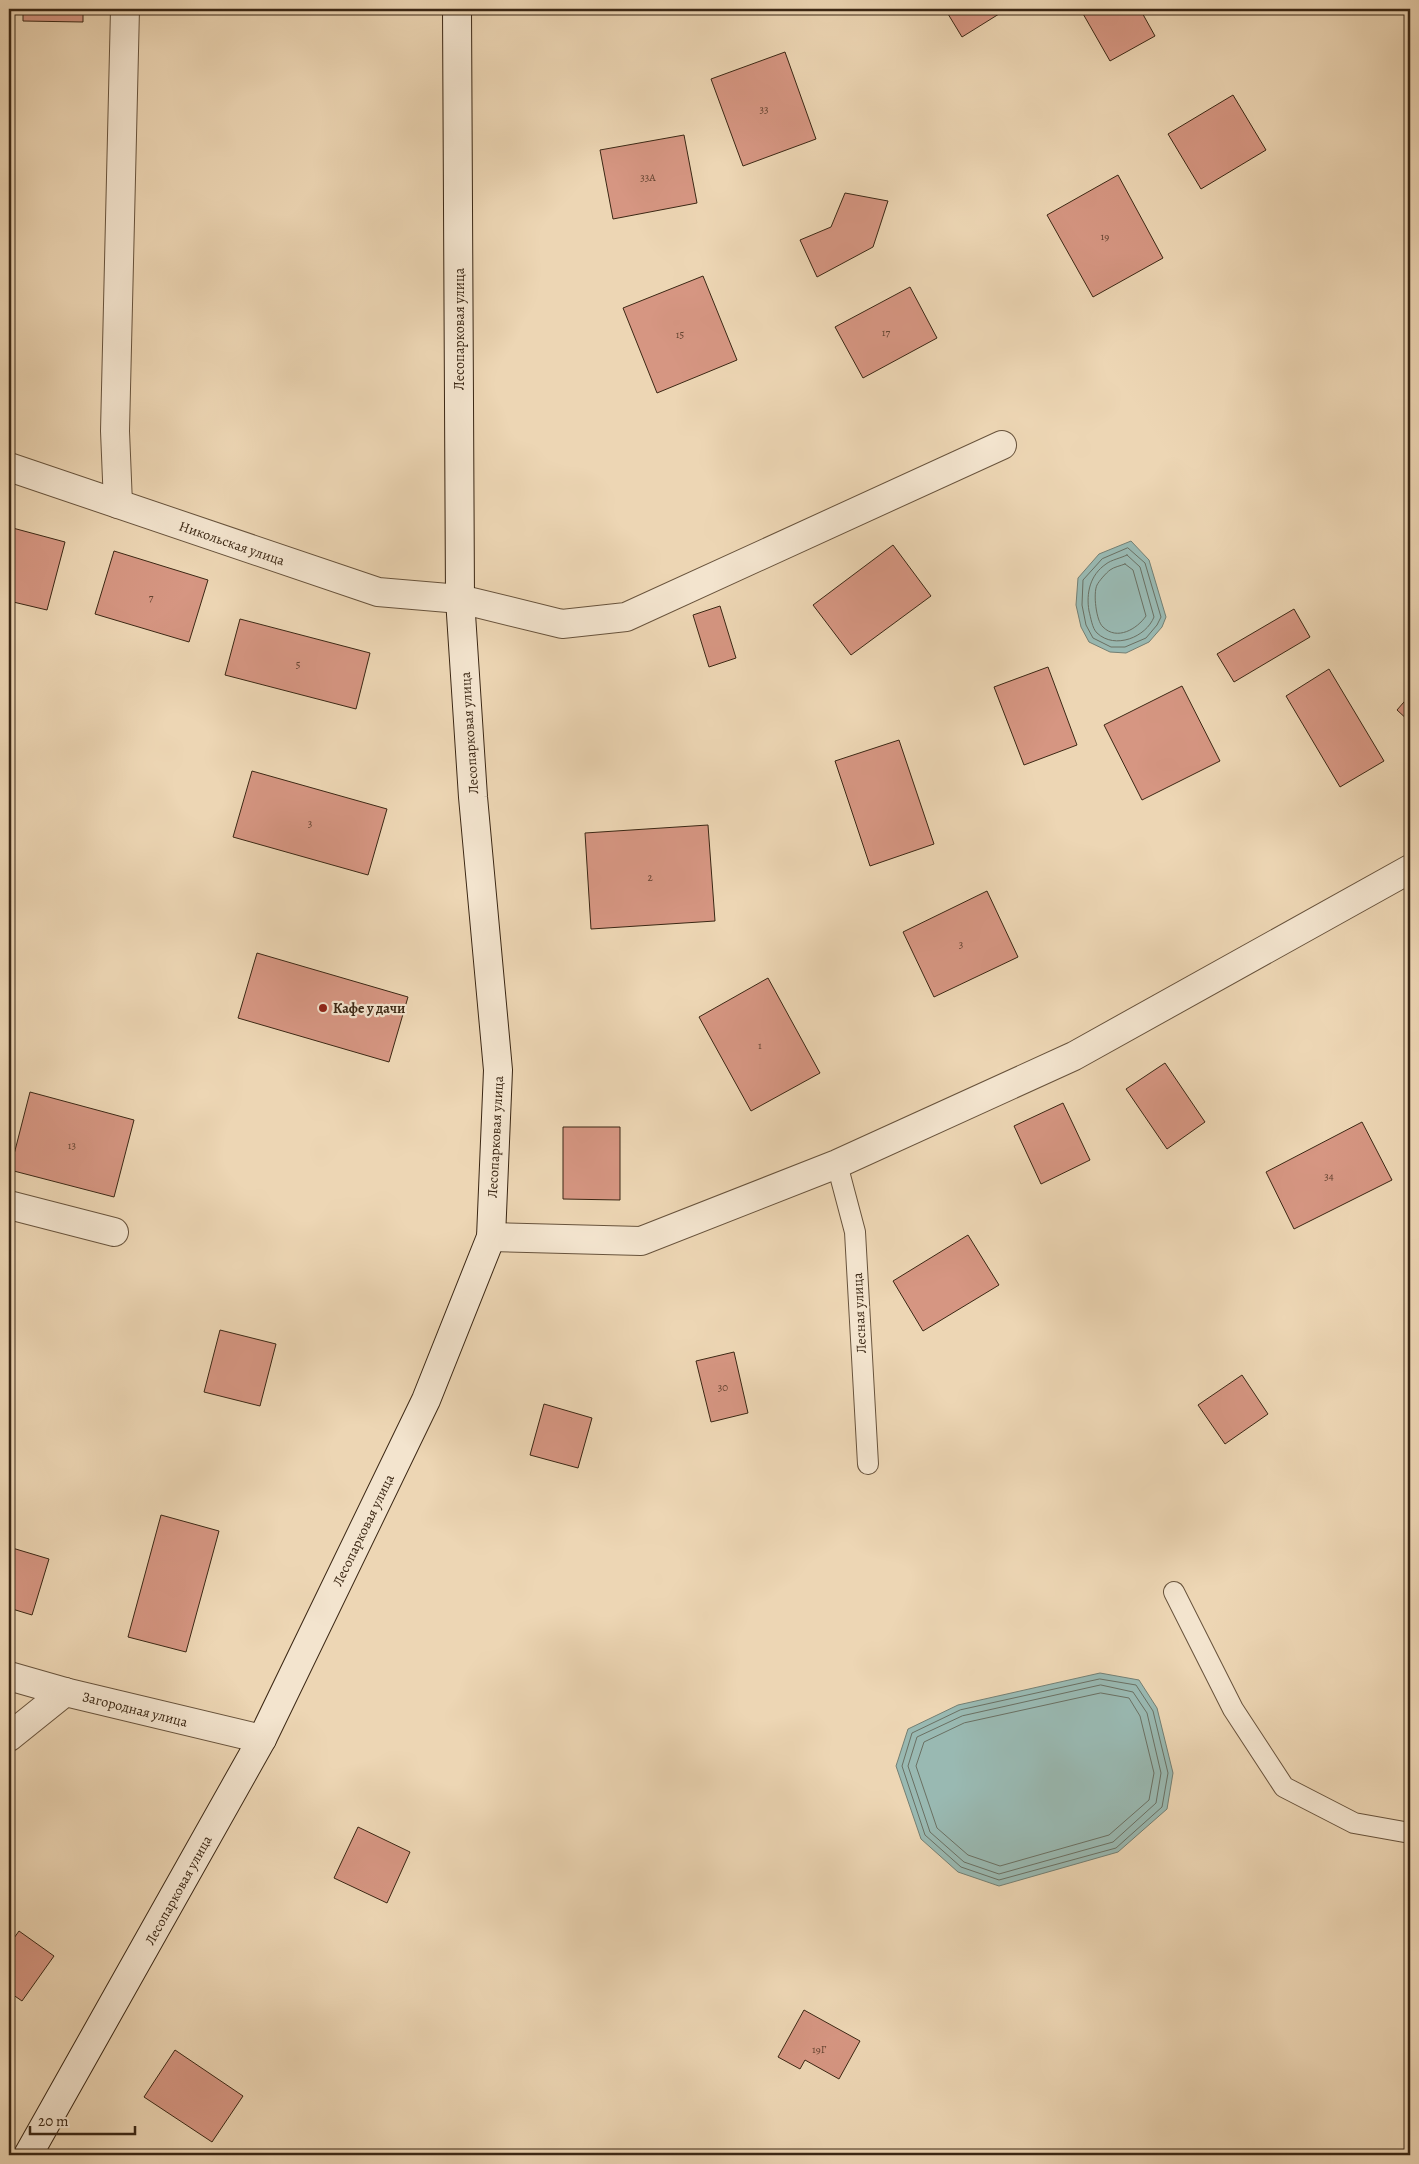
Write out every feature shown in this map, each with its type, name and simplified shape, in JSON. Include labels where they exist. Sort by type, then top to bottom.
[{"type":"street","points":[[118,504],[115,431],[125,9]]},
{"type":"street","name":"Лесопарковая улица","points":[[28,2155],[262,1739],[426,1400],[491,1237],[498,1070],[473,797],[460,599],[458,9]]},
{"type":"street","name":"Никольская улица","points":[[9,467],[378,592],[460,599],[562,624],[626,617],[1002,445]]},
{"type":"street","points":[[491,1237],[641,1241],[837,1164],[1074,1056],[1410,869]]},
{"type":"street","points":[[9,1205],[114,1232]]},
{"type":"street","name":"Загородная улица","points":[[9,1676],[65,1692],[262,1739]]},
{"type":"street","points":[[9,1737],[65,1692]]},
{"type":"lane","name":"Лесная улица","points":[[837,1164],[855,1232],[868,1464]]},
{"type":"lane","points":[[1174,1592],[1233,1709],[1284,1787],[1354,1823],[1410,1833]]},
{"type":"water","points":[[1131,541],[1149,560],[1166,617],[1162,627],[1149,642],[1126,653],[1110,652],[1089,642],[1081,627],[1076,605],[1078,578],[1099,554]]},
{"type":"water","points":[[1100,1673],[1139,1680],[1157,1708],[1173,1773],[1167,1809],[1118,1852],[999,1886],[958,1872],[921,1839],[896,1766],[908,1729],[958,1705]]},
{"type":"building","points":[[23,9],[83,9],[83,22],[23,21]]},
{"type":"building","points":[[945,9],[1007,9],[962,37]]},
{"type":"building","points":[[1088,9],[1140,9],[1155,36],[1110,61],[1082,12]]},
{"type":"building","points":[[785,52],[816,139],[743,166],[711,79]]},
{"type":"building","points":[[1233,95],[1266,150],[1201,189],[1168,134]]},
{"type":"building","points":[[684,135],[697,203],[613,219],[600,150]]},
{"type":"building","points":[[1118,175],[1163,258],[1093,297],[1047,215]]},
{"type":"building","points":[[845,193],[888,201],[873,247],[817,277],[800,240],[831,227]]},
{"type":"building","points":[[703,276],[737,360],[657,393],[623,308]]},
{"type":"building","points":[[910,287],[937,338],[863,378],[835,327]]},
{"type":"building","points":[[9,527],[65,542],[47,610],[9,601]]},
{"type":"building","points":[[893,545],[931,596],[851,655],[813,605]]},
{"type":"building","points":[[114,551],[208,580],[189,642],[95,614]]},
{"type":"building","points":[[720,606],[736,658],[709,667],[693,615]]},
{"type":"building","points":[[1294,609],[1310,637],[1234,682],[1217,654]]},
{"type":"building","points":[[240,619],[370,653],[356,709],[225,675]]},
{"type":"building","points":[[1048,667],[1077,745],[1024,765],[994,687]]},
{"type":"building","points":[[1329,669],[1384,761],[1340,787],[1286,696]]},
{"type":"building","points":[[1182,686],[1220,761],[1142,800],[1104,725]]},
{"type":"building","points":[[1410,695],[1410,722],[1397,710]]},
{"type":"building","points":[[899,740],[934,844],[870,866],[835,761]]},
{"type":"building","points":[[252,771],[387,809],[368,875],[233,837]]},
{"type":"building","points":[[708,825],[715,921],[591,929],[585,833]]},
{"type":"building","points":[[987,891],[1018,957],[934,997],[903,932]]},
{"type":"building","name":"Кафе у дачи","points":[[257,953],[408,997],[389,1062],[238,1018]]},
{"type":"building","points":[[768,978],[820,1073],[751,1111],[699,1017]]},
{"type":"building","points":[[1165,1063],[1205,1122],[1167,1149],[1126,1089]]},
{"type":"building","points":[[30,1092],[134,1120],[114,1197],[10,1170]]},
{"type":"building","points":[[1063,1103],[1090,1160],[1041,1184],[1014,1126]]},
{"type":"building","points":[[1362,1122],[1392,1180],[1294,1229],[1266,1172]]},
{"type":"building","points":[[563,1127],[620,1127],[620,1200],[563,1199]]},
{"type":"building","points":[[968,1235],[999,1285],[923,1331],[893,1281]]},
{"type":"building","points":[[220,1330],[276,1344],[260,1406],[204,1392]]},
{"type":"building","points":[[734,1352],[748,1413],[711,1422],[696,1361]]},
{"type":"building","points":[[1242,1375],[1268,1414],[1225,1444],[1198,1405]]},
{"type":"building","points":[[544,1404],[592,1418],[578,1468],[530,1455]]},
{"type":"building","points":[[161,1515],[219,1531],[186,1652],[128,1637]]},
{"type":"building","points":[[9,1547],[49,1559],[32,1615],[9,1608]]},
{"type":"building","points":[[358,1827],[410,1852],[387,1903],[334,1878]]},
{"type":"building","points":[[19,1931],[54,1956],[22,2001],[9,1992],[9,1945]]},
{"type":"building","points":[[804,2010],[860,2041],[839,2079],[805,2060],[800,2069],[778,2057]]},
{"type":"building","points":[[175,2050],[243,2096],[212,2142],[144,2097]]},
{"type":"place","name":"Кафе у дачи","points":[[323,1008]]}]
